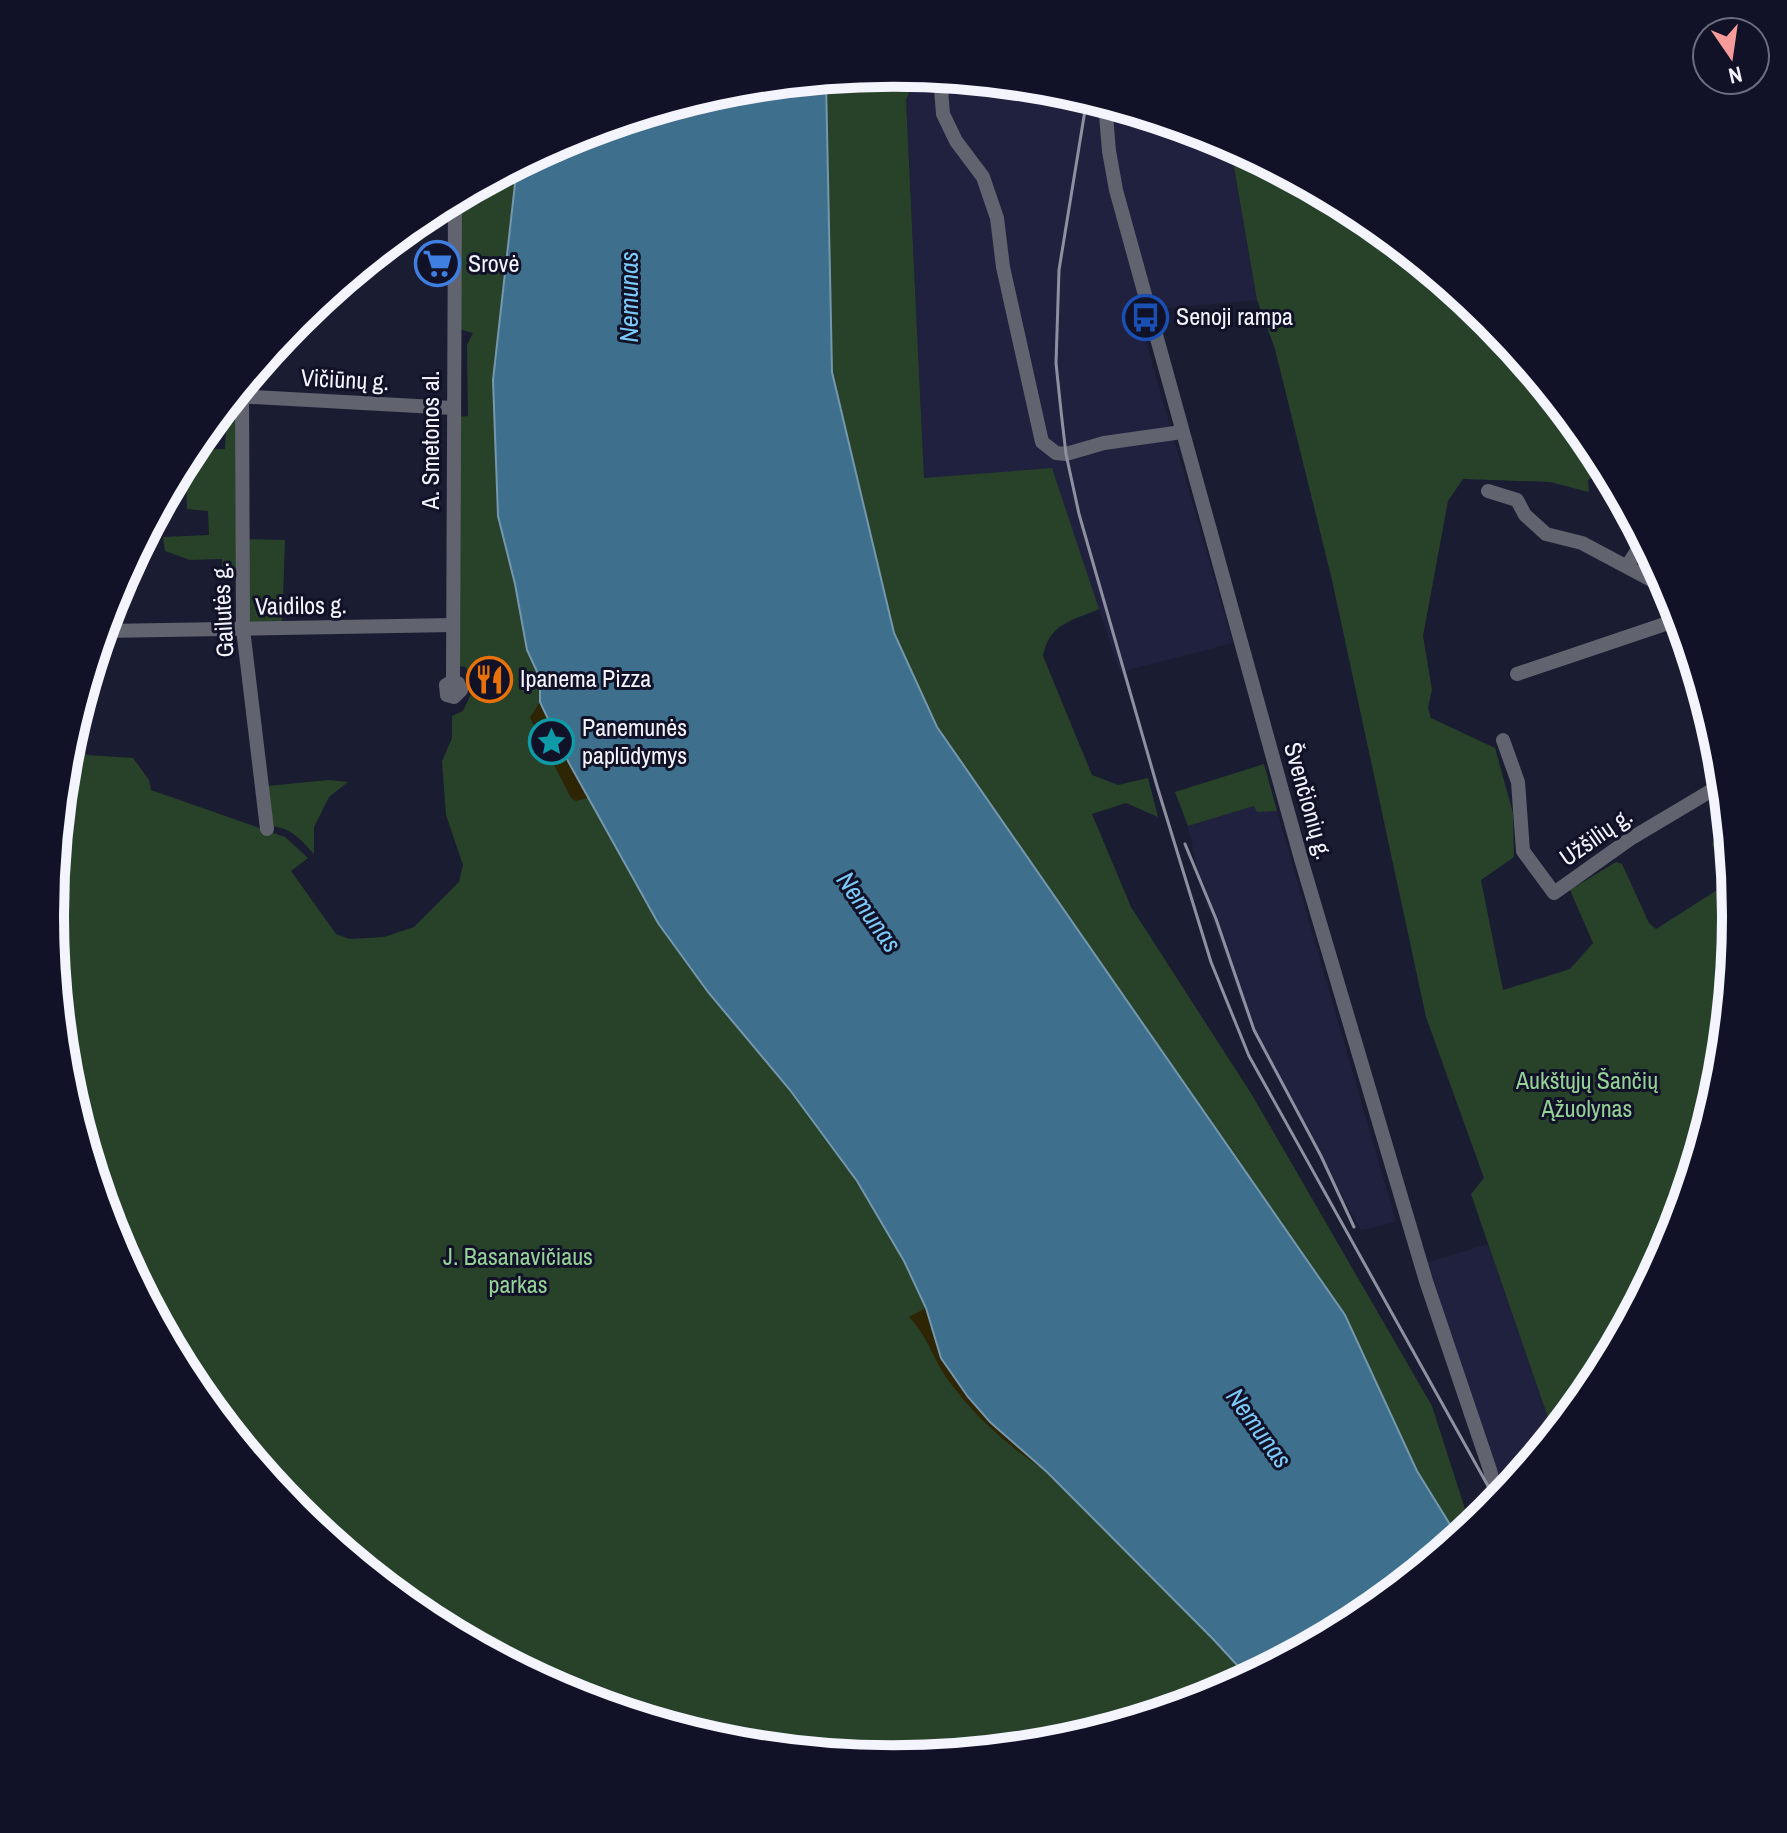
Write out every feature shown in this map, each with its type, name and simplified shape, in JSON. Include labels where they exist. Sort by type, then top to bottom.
[{"type":"street","points":[[941,89],[943,114],[956,141],[983,177],[997,218],[1003,267],[1042,442],[1056,453],[1066,454],[1104,443],[1182,432]]},
{"type":"street","name":"Švenčionių g.","points":[[1106,115],[1112,170],[1289,817],[1421,1267],[1494,1488]]},
{"type":"street","name":"A. Smetonos al.","points":[[453,681],[455,213]]},
{"type":"street","name":"Vičiūnų g.","points":[[249,395],[453,408]]},
{"type":"street","name":"Gailutės g.","points":[[239,407],[243,629],[267,829]]},
{"type":"street","points":[[1488,491],[1517,500],[1525,515],[1546,534],[1582,543],[1651,579]]},
{"type":"street","points":[[1627,566],[1637,550]]},
{"type":"street","points":[[1517,674],[1669,623]]},
{"type":"street","name":"Vaidilos g.","points":[[115,631],[453,625]]},
{"type":"street","name":"Užšilių g.","points":[[1503,740],[1518,782],[1523,851],[1554,893],[1630,839],[1713,790]]},
{"type":"shaded area","points":[[911,88],[1002,94],[1055,103],[1160,131],[1233,160],[1257,300],[1137,311],[1233,643],[1120,672],[1052,468],[924,479],[906,100]]},
{"type":"shaded area","points":[[1254,806],[1258,812],[1277,811],[1396,1222],[1361,1230],[1261,1050],[1202,891],[1188,826]]},
{"type":"shaded area","points":[[1488,1244],[1550,1423],[1499,1482],[1459,1374],[1423,1264]]},
{"type":"green space","points":[[911,88],[906,100],[924,478],[1052,468],[1099,609],[1071,620],[1056,630],[1050,636],[1043,656],[1092,775],[1118,785],[1148,778],[1158,817],[1126,803],[1092,814],[1131,907],[1252,1095],[1432,1406],[1468,1514],[1452,1528],[1417,1471],[1345,1315],[937,727],[894,633],[832,372],[826,90]]},
{"type":"green space","name":"Aukštųjų Šančių Ąžuolynas","points":[[1233,160],[1308,198],[1354,227],[1440,293],[1517,370],[1552,412],[1596,476],[1588,480],[1589,492],[1550,482],[1463,479],[1448,501],[1423,636],[1432,690],[1428,708],[1431,718],[1495,748],[1513,813],[1514,857],[1481,880],[1503,990],[1570,969],[1593,943],[1570,890],[1616,862],[1622,864],[1649,923],[1656,929],[1722,887],[1721,971],[1716,1025],[1695,1131],[1679,1183],[1660,1234],[1612,1331],[1550,1423],[1471,1194],[1484,1178],[1426,1017],[1332,580],[1275,349],[1257,300]]},
{"type":"green space","name":"J. Basanavičiaus parkas","points":[[516,179],[493,380],[498,516],[527,650],[540,678],[542,695],[569,763],[658,923],[708,992],[790,1090],[857,1181],[904,1261],[926,1308],[932,1336],[990,1422],[1047,1472],[1241,1669],[1160,1702],[1108,1718],[1002,1739],[948,1744],[894,1746],[785,1739],[679,1718],[627,1702],[576,1683],[479,1635],[389,1575],[307,1503],[270,1463],[235,1421],[175,1331],[127,1234],[108,1183],[92,1131],[71,1025],[64,916],[66,862],[82,748],[87,755],[133,758],[149,780],[151,790],[285,837],[308,858],[291,871],[336,934],[350,939],[384,937],[414,927],[459,882],[463,865],[446,815],[442,761],[452,738],[452,716],[463,711],[473,690],[466,667],[459,666],[458,417],[468,416],[467,345],[473,333],[459,329],[461,209]]},
{"type":"green space","points":[[236,411],[237,572],[223,572],[222,559],[190,560],[165,551],[163,537],[209,535],[208,511],[187,509],[186,484],[209,449],[225,449],[227,424]]},
{"type":"green space","points":[[246,539],[285,540],[282,624],[247,625]]},
{"type":"green space","points":[[1264,764],[1277,811],[1257,812],[1254,806],[1188,826],[1175,792]]},
{"type":"green space","points":[[329,780],[348,782],[329,797],[314,827],[314,854],[290,832],[270,826],[267,786]]},
{"type":"green space","name":"Aukštųjų Šančių Ąžuolynas","points":[[1718,835],[1721,874],[1712,844]]},
{"type":"sand","name":"Panemunės paplūdymys","points":[[540,702],[588,798],[576,801],[571,798],[532,722],[530,717]]},
{"type":"sand","points":[[926,1308],[944,1358],[958,1380],[989,1419],[1047,1472],[993,1430],[948,1380],[921,1331],[909,1317]]},
{"type":"water","name":"Nemunas","points":[[826,90],[832,372],[894,633],[937,727],[1345,1315],[1417,1471],[1452,1528],[1398,1575],[1308,1635],[1241,1669],[1047,1472],[990,1422],[968,1397],[941,1358],[926,1308],[904,1261],[857,1181],[790,1090],[708,992],[658,923],[569,763],[540,702],[540,678],[527,650],[498,516],[493,380],[516,179],[576,150],[679,115],[785,94]]},
{"type":"railway","points":[[1085,110],[1059,270],[1056,363],[1066,454],[1079,514],[1157,786],[1211,962],[1249,1056],[1491,1491]]},
{"type":"railway","points":[[1185,844],[1216,919],[1254,1030],[1321,1156],[1354,1227]]},
{"type":"place","name":"Srovė","points":[[437,264]]},
{"type":"place","name":"Senoji rampa","points":[[1145,317]]},
{"type":"place","name":"Ipanema Pizza","points":[[489,679]]},
{"type":"place","name":"Panemunės paplūdymys","points":[[551,742]]}]
